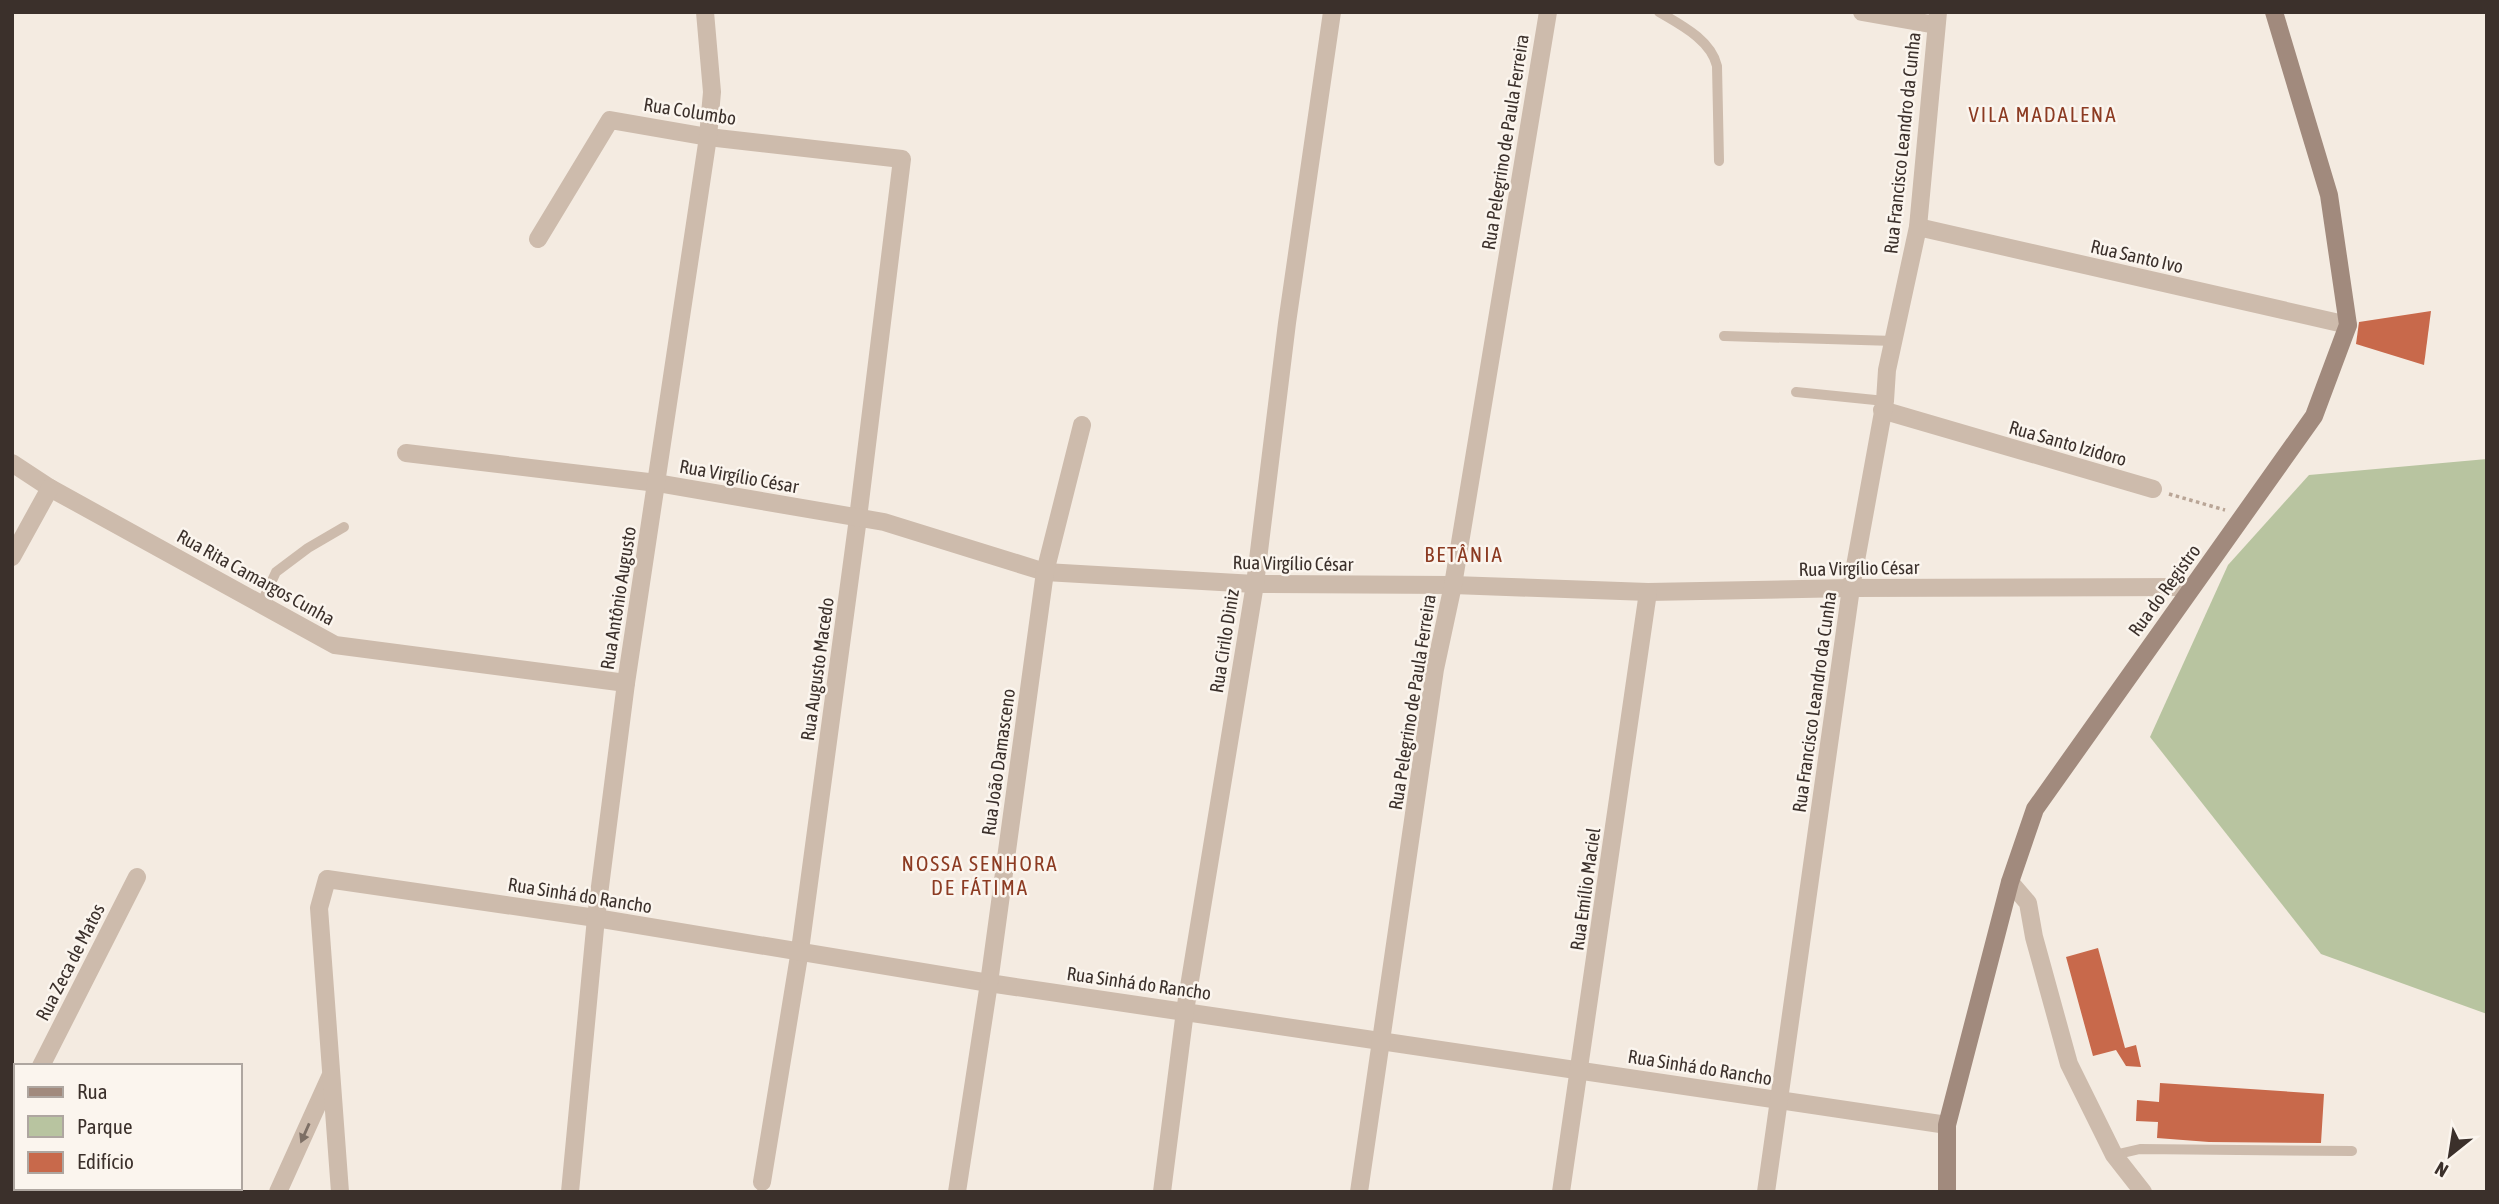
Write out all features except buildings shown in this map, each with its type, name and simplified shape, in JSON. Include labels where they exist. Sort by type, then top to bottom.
[{"type":"main road","name":"Rua do Registro","points":[[1947,1192],[1947,1125],[2010,882],[2035,809],[2314,416],[2348,325],[2329,195],[2274,12]]},
{"type":"street","name":"Rua Antônio Augusto","points":[[570,1192],[596,918],[625,683],[708,137],[712,92],[705,12]]},
{"type":"street","name":"Rua Cirilo Diniz","points":[[1162,1192],[1185,1011],[1255,584],[1287,323],[1332,12]]},
{"type":"street","name":"Rua Pelegrino de Paula Ferreira","points":[[1359,1192],[1435,669],[1453,585],[1548,12]]},
{"type":"street","points":[[1862,12],[1937,19]]},
{"type":"street","name":"Rua Francisco Leandro da Cunha","points":[[1766,1192],[1852,589],[1887,370],[1918,227],[1937,19]]},
{"type":"street","name":"Rua Columbo","points":[[538,239],[610,120],[708,137],[902,159]]},
{"type":"street","name":"Rua Augusto Macedo","points":[[762,1182],[800,950],[858,518],[902,159]]},
{"type":"street","name":"Rua Santo Ivo","points":[[1918,227],[2348,325]]},
{"type":"street","name":"Rua Santo Izidoro","points":[[1883,406],[2153,489]]},
{"type":"street","name":"Rua João Damasceno","points":[[957,1192],[989,982],[1045,572],[1082,425]]},
{"type":"street","name":"Rua Virgílio César","points":[[406,453],[657,483],[884,522],[1045,572],[1255,584],[1453,585],[1648,592],[2192,587]]},
{"type":"street","name":"Rua Rita Camargos Cunha","points":[[12,463],[50,488],[335,645],[625,683]]},
{"type":"street","points":[[12,557],[50,488]]},
{"type":"street","name":"Rua Emílio Maciel","points":[[1561,1192],[1648,592]]},
{"type":"street","name":"Rua Zeca de Matos","points":[[42,1064],[137,877]]},
{"type":"street","name":"Rua Sinhá do Rancho","points":[[332,1074],[319,908],[327,879],[596,918],[989,982],[1947,1125]]},
{"type":"street","points":[[2010,882],[2028,903],[2034,937],[2069,1064],[2114,1154],[2143,1192]]},
{"type":"street","points":[[278,1192],[332,1074]]},
{"type":"street","points":[[332,1074],[340,1192]]},
{"type":"lane","points":[[1659,12],[1707,44],[1715,56],[1719,161]]},
{"type":"lane","points":[[1724,336],[1894,341]]},
{"type":"lane","points":[[1796,392],[1883,406]]},
{"type":"lane","points":[[261,604],[276,572],[308,548],[344,527]]},
{"type":"lane","points":[[2114,1154],[2140,1149],[2352,1151]]},
{"type":"path","points":[[2153,489],[2243,515]]},
{"type":"green space","points":[[2487,459],[2487,1014],[2321,954],[2150,737],[2228,565],[2309,475]]},
{"type":"district","name":"VILA MADALENA","points":[[2043,115]]},
{"type":"district","name":"BETÂNIA","points":[[1464,555]]},
{"type":"district","name":"NOSSA SENHORA DE FÁTIMA","points":[[980,876]]}]
